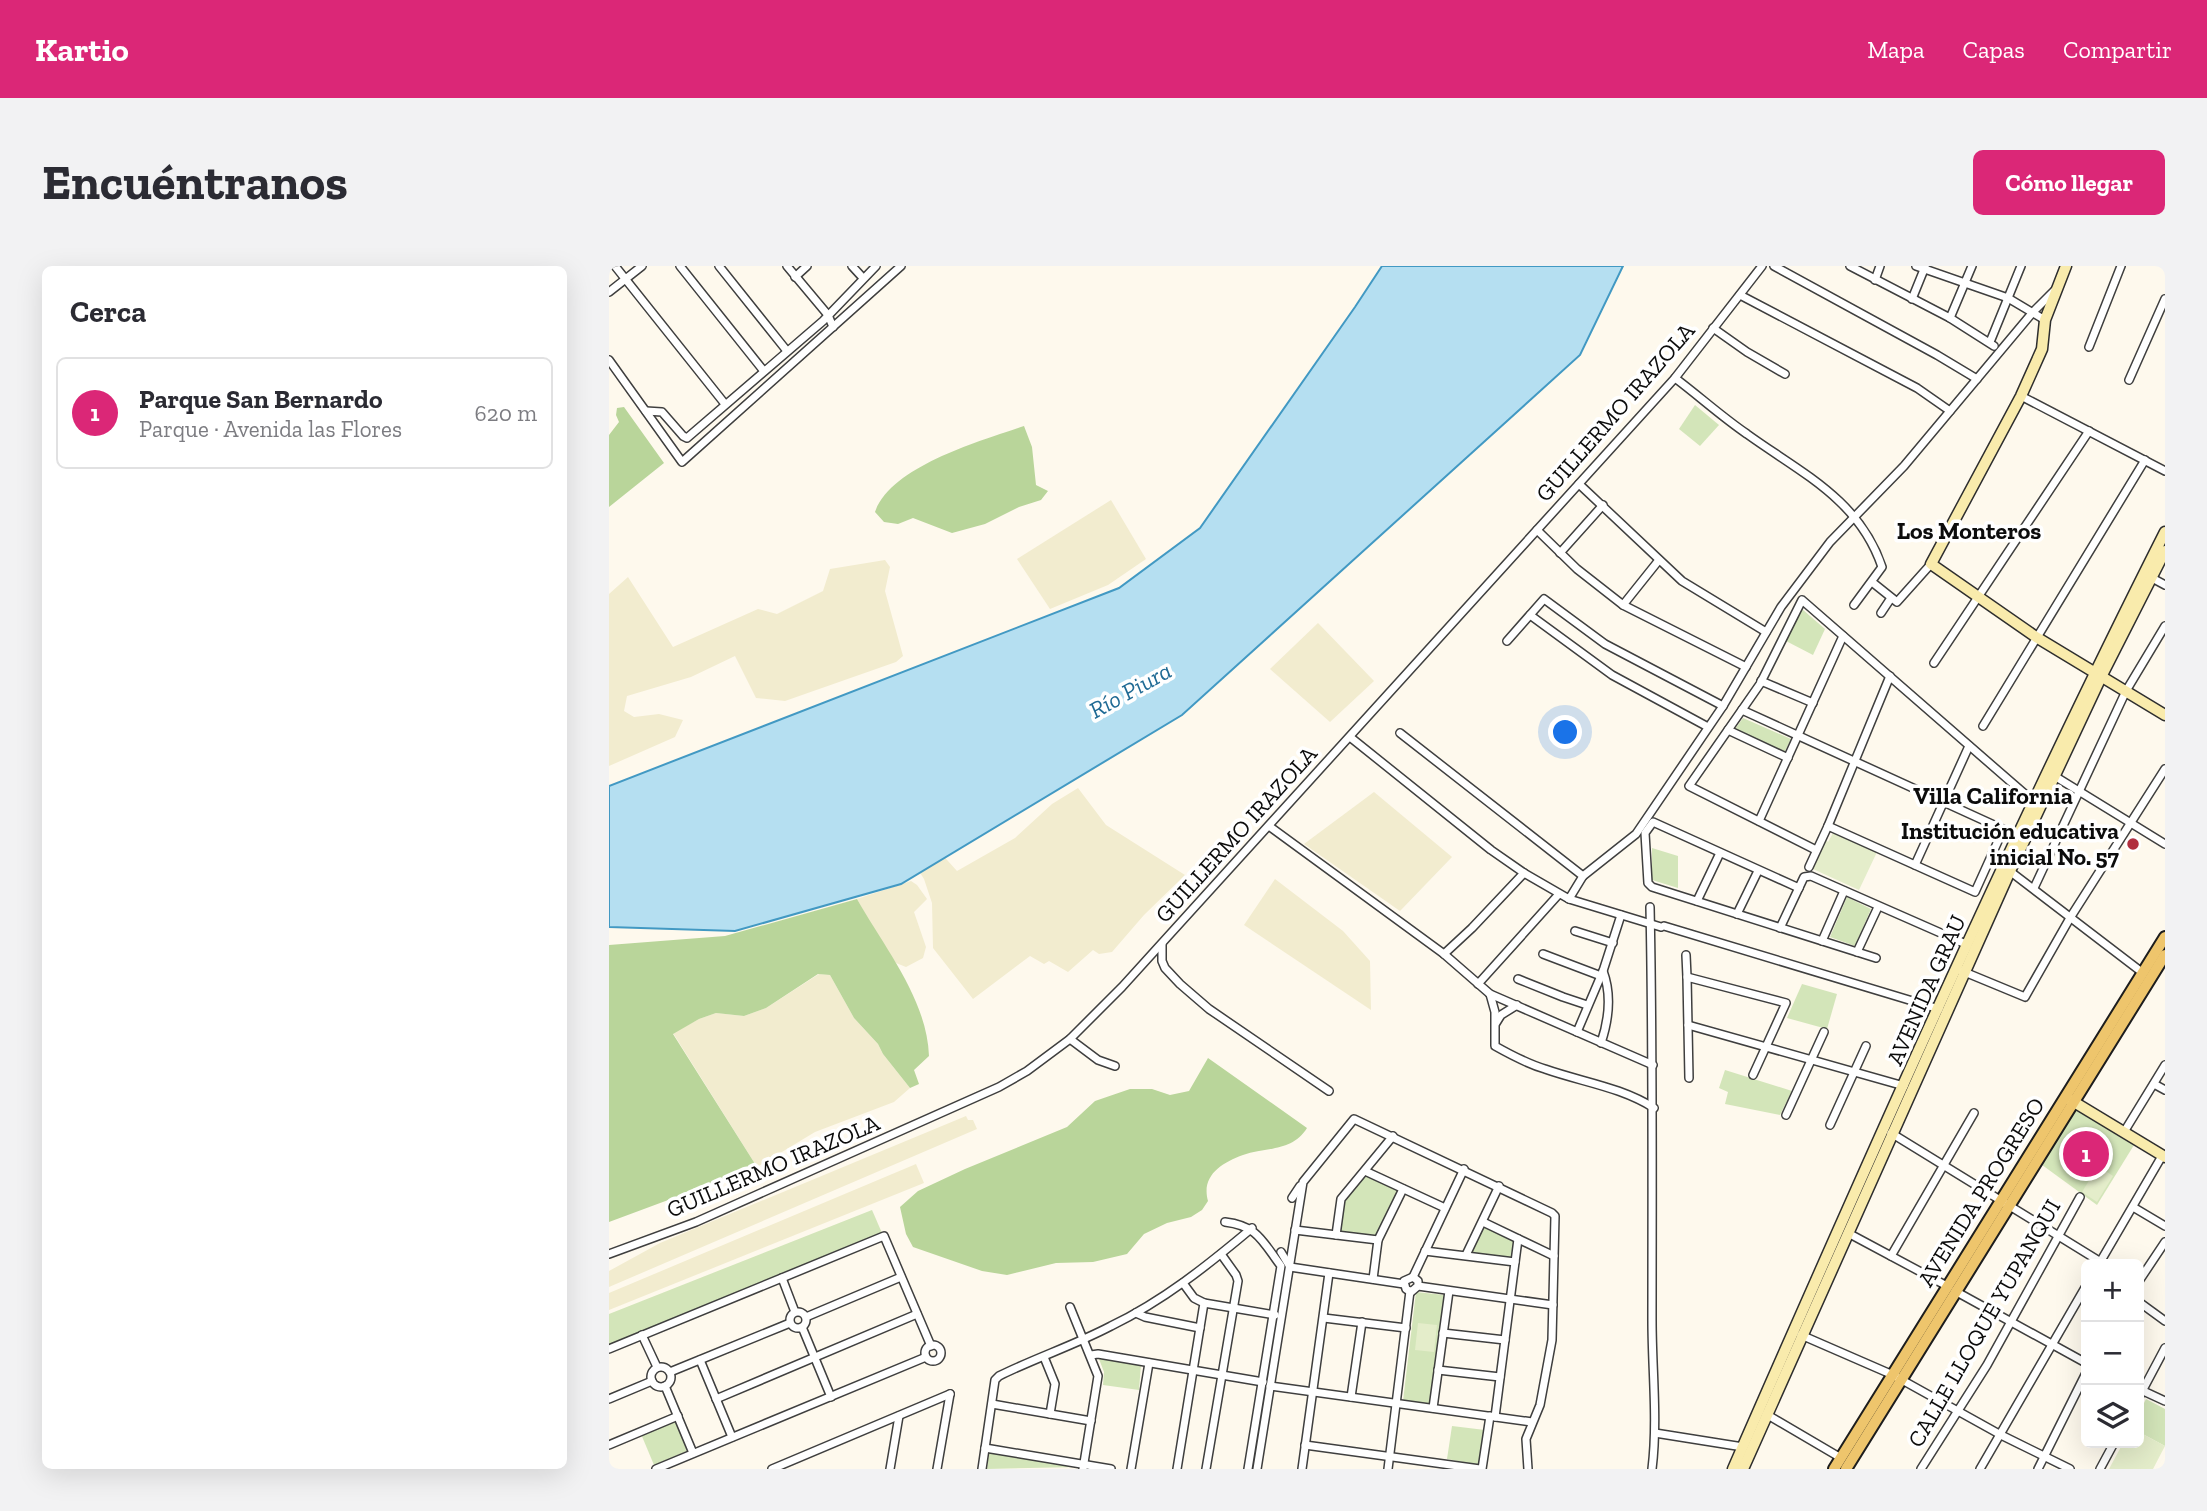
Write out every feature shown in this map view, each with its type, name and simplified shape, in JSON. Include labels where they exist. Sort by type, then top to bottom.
[{"type":"main road","name":"AVENIDA PROGRESO","points":[[2069,1099],[2143,973],[2163,948]]},
{"type":"main road","name":"AVENIDA PROGRESO","points":[[1834,1469],[1848,1465],[1951,1288],[2163,948]]},
{"type":"street","points":[[615,266],[725,404]]},
{"type":"street","points":[[609,292],[642,266]]},
{"type":"street","points":[[680,266],[763,370]]},
{"type":"street","points":[[719,266],[787,351]]},
{"type":"street","points":[[787,266],[828,315],[833,327]]},
{"type":"street","points":[[795,276],[807,266]]},
{"type":"street","points":[[852,266],[863,278]]},
{"type":"street","points":[[646,411],[662,412],[687,438],[828,315],[876,266]]},
{"type":"street","points":[[609,360],[682,462],[901,266]]},
{"type":"street","name":"GUILLERMO IRAZOLA","points":[[609,1254],[696,1222],[957,1107],[1027,1071],[1070,1039],[1162,943],[1675,378],[1762,266]]},
{"type":"street","points":[[1774,266],[1977,379]]},
{"type":"street","points":[[1850,266],[1950,318],[1992,344],[2021,266]]},
{"type":"street","points":[[1875,280],[1880,266]]},
{"type":"street","points":[[1916,266],[2008,298],[2045,320]]},
{"type":"street","points":[[1950,318],[1972,266]]},
{"type":"street","points":[[1881,613],[1931,564],[2021,396],[2044,342],[2045,320],[2066,266]]},
{"type":"street","points":[[2089,347],[2121,266]]},
{"type":"street","points":[[1912,299],[1925,268]]},
{"type":"street","points":[[1569,899],[1583,876],[1636,834],[1723,706],[1781,607],[1830,542],[1904,466],[2033,312],[2057,288]]},
{"type":"street","points":[[1740,295],[1917,388],[1950,411]]},
{"type":"street","points":[[2129,380],[2165,299]]},
{"type":"street","points":[[1713,328],[1747,352],[1785,373]]},
{"type":"street","points":[[1675,378],[1723,417],[1828,490],[1856,516],[1882,567],[1854,605]]},
{"type":"street","points":[[2021,396],[2165,471]]},
{"type":"street","points":[[1934,663],[2088,431]]},
{"type":"street","points":[[1983,726],[2145,460]]},
{"type":"street","points":[[1579,484],[1659,560],[1702,594],[1766,632]]},
{"type":"street","points":[[1560,553],[1603,505]]},
{"type":"street","points":[[1537,530],[1560,553],[1623,605],[1746,667]]},
{"type":"street","name":"AVENIDA GRAU","points":[[1743,1469],[1763,1413],[2007,869],[2018,836],[2165,532]]},
{"type":"street","name":"AVENIDA GRAU","points":[[1798,1334],[1848,1233],[1904,1086],[1939,1009],[1961,970],[1968,945],[2056,777],[2098,673],[2165,551]]},
{"type":"street","points":[[1623,605],[1659,560]]},
{"type":"street","points":[[1931,564],[2036,637],[2165,715]]},
{"type":"street","points":[[2152,578],[2165,585]]},
{"type":"street","points":[[1872,582],[1894,600]]},
{"type":"street","points":[[1507,641],[1544,599],[1605,644],[1723,706]]},
{"type":"street","points":[[1816,850],[1689,786],[1761,681],[1802,600],[2034,802]]},
{"type":"street","points":[[1530,615],[1612,676],[1708,727]]},
{"type":"street","points":[[2034,888],[2126,691],[2165,626]]},
{"type":"street","points":[[1759,821],[1843,636]]},
{"type":"street","points":[[1809,867],[1890,676]]},
{"type":"street","points":[[1761,681],[1813,703]]},
{"type":"street","points":[[1742,710],[2018,836]]},
{"type":"street","points":[[1728,730],[1788,758]]},
{"type":"street","points":[[1399,733],[1583,876]]},
{"type":"street","points":[[1350,737],[1492,850],[1524,873],[1569,899],[1939,1009]]},
{"type":"street","points":[[1915,865],[1969,746]]},
{"type":"street","points":[[1961,970],[2025,997],[2070,918],[2165,769]]},
{"type":"street","points":[[2056,777],[2165,844]]},
{"type":"street","points":[[1799,888],[1653,822],[1645,833],[1650,885],[1876,958]]},
{"type":"street","points":[[1828,825],[1975,892],[2003,830]]},
{"type":"street","points":[[1269,826],[1444,954],[1490,994],[1653,1065]]},
{"type":"street","points":[[1697,901],[1720,853]]},
{"type":"street","points":[[2007,869],[2143,973]]},
{"type":"street","points":[[1737,914],[1758,871]]},
{"type":"street","points":[[1444,954],[1524,873]]},
{"type":"street","points":[[1780,928],[1804,877],[1811,876],[1968,945]]},
{"type":"street","points":[[1822,941],[1844,891]]},
{"type":"street","points":[[1478,984],[1559,894]]},
{"type":"street","points":[[1857,952],[1878,906]]},
{"type":"street","points":[[1650,907],[1654,1108],[1652,1319],[1655,1433],[1652,1469]]},
{"type":"street","points":[[1577,1032],[1602,974],[1621,915]]},
{"type":"street","points":[[1575,931],[1613,943]]},
{"type":"street","points":[[1162,943],[1161,961],[1180,984],[1209,1009],[1329,1091]]},
{"type":"street","points":[[1543,954],[1602,974]]},
{"type":"street","points":[[1686,955],[1689,1078]]},
{"type":"street","points":[[1601,1044],[1610,1001],[1602,974]]},
{"type":"street","points":[[1687,977],[1786,1003],[1753,1075]]},
{"type":"street","points":[[1518,979],[1587,1005]]},
{"type":"street","points":[[1490,994],[1495,1012],[1495,1046],[1543,1069],[1630,1095],[1654,1108]]},
{"type":"street","points":[[1496,1023],[1501,1015],[1517,1005]]},
{"type":"street","points":[[1688,1025],[1904,1086]]},
{"type":"street","points":[[1786,1115],[1824,1032]]},
{"type":"street","points":[[1070,1039],[1098,1060],[1115,1066]]},
{"type":"street","points":[[1830,1125],[1866,1046]]},
{"type":"street","points":[[2124,1132],[2165,1065]]},
{"type":"street","points":[[2154,1084],[2165,1090]]},
{"type":"street","points":[[2069,1099],[2164,1156],[2103,1259]]},
{"type":"street","points":[[1891,1256],[1975,1113]]},
{"type":"street","points":[[1292,1198],[1354,1119],[1464,1169],[1555,1216],[1552,1340],[1541,1405],[1526,1439],[1528,1469]]},
{"type":"street","points":[[1888,1132],[2095,1259]]},
{"type":"street","points":[[1336,1235],[1341,1199],[1392,1136]]},
{"type":"street","points":[[1404,1284],[1406,1279],[1413,1277],[1464,1169]]},
{"type":"street","points":[[1365,1171],[1445,1208]]},
{"type":"street","points":[[1248,1469],[1290,1267],[1303,1182]]},
{"type":"street","points":[[1466,1255],[1499,1186]]},
{"type":"street","points":[[1373,1279],[1378,1240],[1403,1189]]},
{"type":"street","name":"CALLE LLOQUE YUPANQUI","points":[[1921,1469],[2010,1322],[2080,1197]]},
{"type":"street","points":[[2133,1206],[2165,1226]]},
{"type":"street","points":[[1225,1222],[1252,1228],[1281,1266],[1257,1469]]},
{"type":"street","points":[[1483,1222],[1554,1256]]},
{"type":"street","points":[[982,1469],[995,1380],[999,1376],[1083,1340],[1136,1313],[1183,1283],[1252,1228]]},
{"type":"street","points":[[1295,1230],[1378,1240]]},
{"type":"street","points":[[1848,1233],[2081,1360]]},
{"type":"street","points":[[609,1349],[884,1236],[931,1346]]},
{"type":"street","points":[[1305,1445],[1481,1469],[1500,1377],[1518,1239]]},
{"type":"street","points":[[2144,1274],[2165,1242]]},
{"type":"street","points":[[1425,1251],[1515,1262]]},
{"type":"street","points":[[1281,1252],[1290,1267]]},
{"type":"street","points":[[1206,1469],[1234,1307],[1236,1275],[1221,1254]]},
{"type":"street","points":[[1290,1267],[1404,1284]]},
{"type":"street","points":[[1302,1469],[1329,1273]]},
{"type":"street","points":[[806,1317],[901,1277]]},
{"type":"street","points":[[1413,1277],[1418,1281],[1418,1286]]},
{"type":"street","points":[[782,1278],[795,1312]]},
{"type":"street","points":[[1183,1283],[1194,1298],[1204,1303],[1275,1315]]},
{"type":"street","points":[[1404,1284],[1410,1292]]},
{"type":"street","points":[[1388,1469],[1410,1292],[1418,1286],[1553,1306]]},
{"type":"street","points":[[1433,1408],[1449,1291]]},
{"type":"street","points":[[1980,1469],[2081,1294]]},
{"type":"street","points":[[1177,1469],[1204,1303]]},
{"type":"street","points":[[2144,1306],[2165,1321]]},
{"type":"street","points":[[1070,1307],[1098,1376],[1083,1467]]},
{"type":"street","points":[[790,1323],[790,1316],[795,1312],[801,1312],[806,1317]]},
{"type":"street","points":[[1136,1313],[1200,1328]]},
{"type":"street","points":[[716,1399],[918,1314]]},
{"type":"street","points":[[802,1327],[806,1317]]},
{"type":"street","points":[[1324,1318],[1406,1328]]},
{"type":"street","points":[[1351,1397],[1362,1322]]},
{"type":"street","points":[[790,1323],[795,1327],[802,1327]]},
{"type":"street","points":[[670,1372],[790,1323]]},
{"type":"street","points":[[802,1327],[831,1397]]},
{"type":"street","points":[[1443,1333],[1505,1339]]},
{"type":"street","points":[[1798,1334],[1897,1378],[1957,1412],[2070,1469]]},
{"type":"street","points":[[642,1335],[657,1367]]},
{"type":"street","points":[[931,1346],[940,1348],[941,1356],[935,1362],[926,1357],[926,1350],[931,1346]]},
{"type":"street","points":[[2144,1385],[2165,1348]]},
{"type":"street","points":[[1091,1355],[1222,1374],[1312,1392],[1532,1422]]},
{"type":"street","points":[[656,1469],[926,1357]]},
{"type":"street","points":[[1044,1357],[1055,1384],[1050,1414]]},
{"type":"street","points":[[700,1360],[732,1437]]},
{"type":"street","points":[[1131,1469],[1149,1363]]},
{"type":"street","points":[[657,1367],[670,1372],[671,1379],[665,1386],[657,1386],[652,1381],[652,1373],[657,1367]]},
{"type":"street","points":[[1438,1370],[1500,1377]]},
{"type":"street","points":[[609,1399],[652,1381]]},
{"type":"street","points":[[2038,1469],[2081,1383]]},
{"type":"street","points":[[665,1386],[693,1453]]},
{"type":"street","points":[[2144,1393],[2165,1401]]},
{"type":"street","points":[[772,1469],[950,1395],[937,1469]]},
{"type":"street","points":[[992,1404],[1091,1421]]},
{"type":"street","points":[[1763,1413],[1848,1465]]},
{"type":"street","name":"AVENIDA GRAU","points":[[1733,1469],[1763,1413]]},
{"type":"street","points":[[609,1445],[678,1416]]},
{"type":"street","points":[[889,1468],[899,1416]]},
{"type":"street","points":[[1655,1433],[1743,1447]]},
{"type":"street","points":[[985,1448],[1083,1467],[1111,1469]]},
{"type":"street","points":[[2100,1469],[2111,1448]]},
{"type":"shaded area","points":[[1111,500],[1146,559],[1108,585],[1050,609],[1017,559]]},
{"type":"shaded area","points":[[885,560],[890,567],[885,591],[903,656],[896,662],[785,701],[756,698],[735,656],[691,677],[627,696],[624,711],[634,717],[659,714],[683,720],[675,737],[609,766],[609,594],[628,577],[673,647],[758,609],[777,614],[823,591],[830,569]]},
{"type":"shaded area","points":[[1318,623],[1374,681],[1330,722],[1270,669]]},
{"type":"shaded area","points":[[1078,788],[1106,825],[1185,875],[1144,915],[1112,952],[1099,954],[1093,950],[1068,972],[1049,961],[1044,964],[1030,956],[973,999],[933,948],[932,903],[924,879],[915,865],[939,851],[957,871],[1015,838],[1052,804]]},
{"type":"shaded area","points":[[1374,792],[1452,857],[1400,911],[1304,844]]},
{"type":"shaded area","points":[[1275,879],[1343,931],[1370,961],[1371,1010],[1244,925]]},
{"type":"shaded area","points":[[911,881],[927,899],[914,912],[926,947],[923,958],[906,967],[896,963],[857,899]]},
{"type":"shaded area","points":[[819,974],[830,975],[854,1018],[878,1044],[910,1088],[894,1102],[815,1132],[757,1167],[673,1033],[716,1013],[744,1016],[766,1008]]},
{"type":"shaded area","points":[[966,1116],[968,1120],[973,1120],[977,1129],[609,1287],[609,1271],[660,1243]]},
{"type":"shaded area","points":[[916,1164],[924,1183],[609,1310],[609,1293]]},
{"type":"green space","points":[[1695,405],[1719,425],[1700,446],[1679,429]]},
{"type":"green space","points":[[624,407],[664,463],[609,507],[609,435],[619,422],[617,408]]},
{"type":"green space","points":[[1024,426],[1032,447],[1036,485],[1048,491],[1041,500],[1019,507],[985,524],[952,533],[913,518],[898,524],[884,522],[875,512],[884,496],[899,481],[918,469],[939,457]]},
{"type":"green space","points":[[1802,609],[1825,629],[1813,655],[1786,641]]},
{"type":"green space","points":[[1743,718],[1791,739],[1784,753],[1735,729]]},
{"type":"green space","points":[[1833,833],[1877,852],[1859,890],[1813,869],[1826,840],[1828,842]]},
{"type":"green space","points":[[1652,848],[1678,856],[1678,888],[1652,880]]},
{"type":"green space","points":[[1847,897],[1871,909],[1855,946],[1830,937]]},
{"type":"green space","points":[[857,899],[902,974],[921,1014],[929,1056],[914,1070],[919,1084],[910,1088],[878,1044],[854,1018],[830,975],[818,974],[766,1008],[744,1016],[716,1013],[699,1019],[673,1034],[757,1167],[609,1222],[609,945],[725,936]]},
{"type":"green space","points":[[1802,984],[1837,994],[1827,1029],[1787,1018]]},
{"type":"green space","points":[[1208,1058],[1307,1128],[1301,1136],[1286,1145],[1243,1155],[1220,1166],[1207,1184],[1208,1201],[1202,1210],[1191,1217],[1167,1223],[1144,1234],[1127,1254],[1093,1262],[1056,1263],[1007,1275],[982,1271],[913,1247],[906,1234],[900,1207],[918,1191],[1067,1127],[1095,1101],[1130,1089],[1152,1089],[1170,1095],[1189,1091]]},
{"type":"green space","points":[[1725,1070],[1792,1091],[1780,1115],[1725,1104],[1728,1092],[1719,1088]]},
{"type":"green space","points":[[2073,1108],[2134,1145],[2097,1205],[2038,1162]]},
{"type":"green space","points":[[2098,1166],[2113,1176],[2097,1202],[2082,1192]]},
{"type":"green space","points":[[1365,1175],[1399,1190],[1378,1236],[1340,1232],[1345,1199]]},
{"type":"green space","points":[[872,1210],[882,1233],[609,1345],[609,1314]]},
{"type":"green space","points":[[1483,1226],[1516,1240],[1514,1259],[1471,1253]]},
{"type":"green space","points":[[1416,1292],[1445,1295],[1431,1405],[1403,1401]]},
{"type":"green space","points":[[1418,1323],[1437,1325],[1434,1352],[1415,1350]]},
{"type":"green space","points":[[1102,1357],[1141,1364],[1139,1390],[1103,1385],[1104,1372],[1099,1359]]},
{"type":"green space","points":[[2146,1399],[2165,1409],[2165,1446],[2144,1435]]},
{"type":"green space","points":[[675,1420],[687,1451],[654,1465],[641,1434]]},
{"type":"green space","points":[[1452,1426],[1485,1430],[1480,1465],[1447,1459]]},
{"type":"green space","points":[[2144,1435],[2165,1446],[2153,1469],[2109,1469],[2120,1448],[2144,1448]]},
{"type":"green space","points":[[989,1452],[1079,1467],[987,1469]]},
{"type":"water","name":"Río Piura","points":[[1382,266],[1623,266],[1580,355],[1182,715],[901,884],[735,931],[609,927],[609,786],[1119,588],[1200,528]]},
{"type":"place","name":"Institución educativa inicial No. 57","points":[[2133,844]]},
{"type":"place","name":"Parque San Bernardo","points":[[2086,1154]]},
{"type":"district","name":"Los Monteros","points":[[1969,530]]},
{"type":"district","name":"Villa California","points":[[1993,795]]}]
